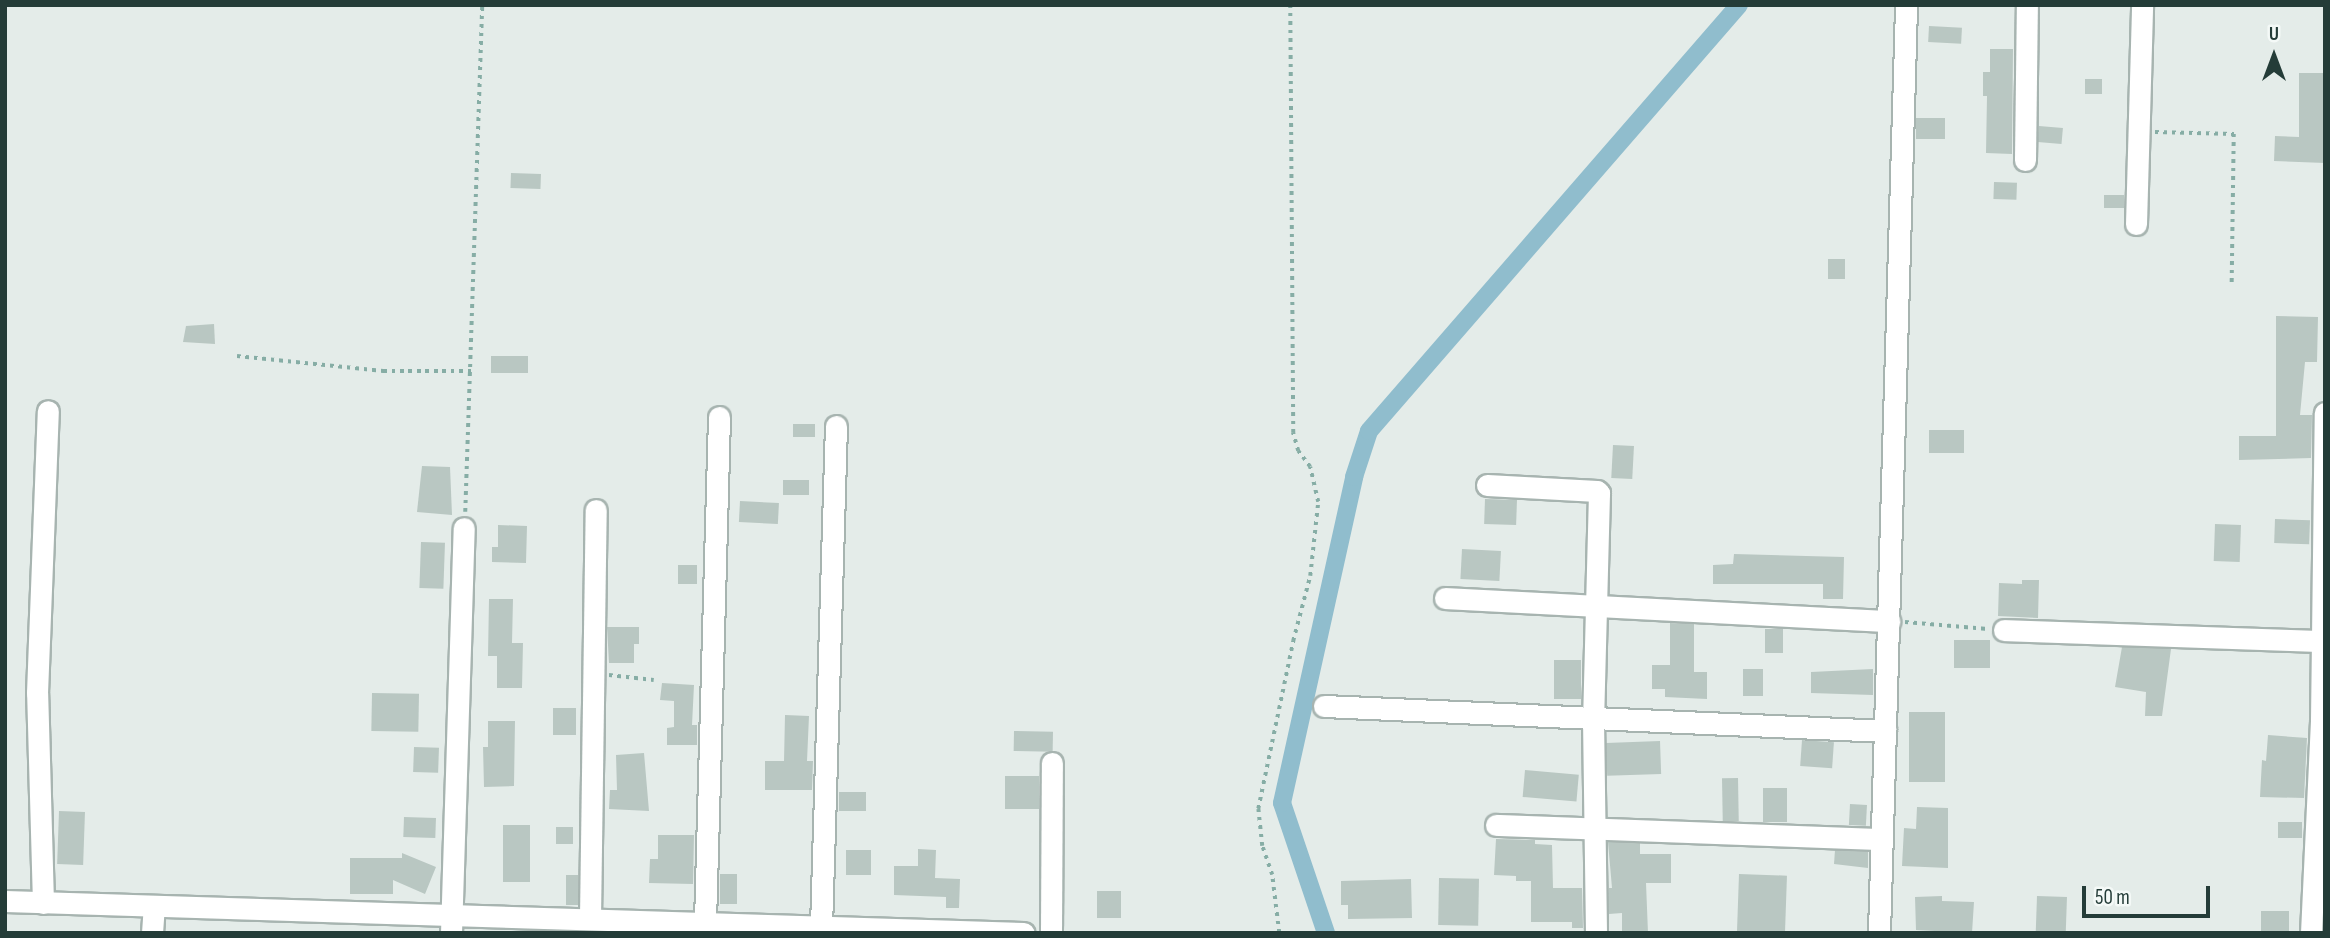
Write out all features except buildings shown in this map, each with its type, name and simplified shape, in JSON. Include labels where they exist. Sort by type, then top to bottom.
[{"type":"street","points":[[1880,933],[1906,5]]},
{"type":"street","points":[[2025,160],[2027,5]]},
{"type":"street","points":[[2136,224],[2142,5]]},
{"type":"street","points":[[43,903],[37,694],[48,411]]},
{"type":"street","points":[[2311,933],[2323,720],[2322,500],[2325,413]]},
{"type":"street","points":[[705,922],[719,416]]},
{"type":"street","points":[[821,927],[836,426]]},
{"type":"street","points":[[1487,485],[1597,491],[1599,519],[1593,718],[1596,933]]},
{"type":"street","points":[[590,918],[596,510]]},
{"type":"street","points":[[452,925],[464,528]]},
{"type":"street","points":[[1445,598],[1889,621]]},
{"type":"street","points":[[2004,630],[2323,641]]},
{"type":"street","points":[[1324,706],[1885,731]]},
{"type":"street","points":[[1051,933],[1052,763]]},
{"type":"street","points":[[1496,825],[1881,839]]},
{"type":"street","points":[[5,901],[154,906],[452,925],[590,918],[1023,933]]},
{"type":"street","points":[[152,933],[154,906]]},
{"type":"path","points":[[464,528],[472,371],[482,5]]},
{"type":"path","points":[[1279,933],[1272,875],[1262,846],[1258,809],[1293,641],[1310,576],[1318,502],[1310,467],[1298,451],[1293,433],[1290,5]]},
{"type":"path","points":[[2139,131],[2234,134],[2232,285]]},
{"type":"path","points":[[237,356],[383,371],[472,371]]},
{"type":"path","points":[[1889,621],[2004,630]]},
{"type":"path","points":[[594,673],[654,680]]},
{"type":"waterway","points":[[1326,933],[1282,803],[1354,477],[1369,431],[1739,5]]}]
